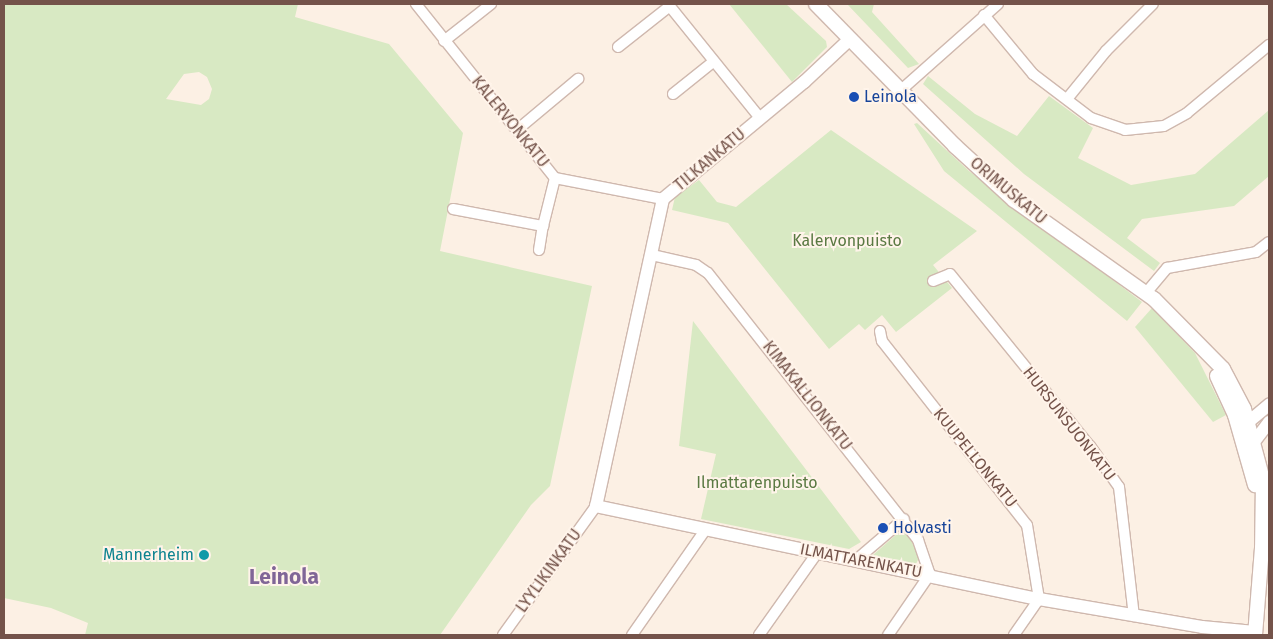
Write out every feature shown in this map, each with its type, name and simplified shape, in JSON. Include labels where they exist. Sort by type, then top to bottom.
[{"type":"main road","name":"ORIMUSKATU","points":[[816,4],[900,91],[1014,200],[1146,293],[1174,315],[1213,361],[1245,427],[1261,502],[1262,548],[1255,634]]},
{"type":"street","name":"KALERVONKATU","points":[[416,4],[555,178],[663,199]]},
{"type":"street","points":[[444,41],[491,4]]},
{"type":"street","points":[[900,91],[998,4]]},
{"type":"street","points":[[1067,99],[1106,51],[1153,4]]},
{"type":"street","points":[[618,47],[669,5],[760,118]]},
{"type":"street","points":[[984,15],[1027,68],[1090,118],[1107,126],[1125,130],[1164,126],[1187,113],[1269,45]]},
{"type":"street","name":"TILKANKATU","points":[[596,506],[663,199],[760,118],[850,39]]},
{"type":"street","points":[[673,94],[713,62]]},
{"type":"street","points":[[517,130],[578,79]]},
{"type":"street","points":[[539,250],[555,178]]},
{"type":"street","points":[[453,209],[543,226]]},
{"type":"street","points":[[1146,293],[1167,268],[1256,252],[1269,242]]},
{"type":"street","name":"KIMAKALLIONKATU","points":[[652,255],[696,265],[708,273],[904,519],[918,540],[930,574]]},
{"type":"street","name":"HURSUNSUONKATU","points":[[933,281],[950,274],[1090,446],[1118,487],[1134,616]]},
{"type":"street","name":"KUUPELLONKATU","points":[[880,331],[882,341],[1027,525],[1039,599]]},
{"type":"street","points":[[1245,427],[1269,405]]},
{"type":"street","points":[[1250,444],[1269,422]]},
{"type":"street","name":"ILMATTARENKATU","points":[[596,506],[706,530],[930,574],[1039,599],[1134,616],[1255,634]]},
{"type":"street","name":"LYYLIKINKATU","points":[[503,635],[596,506]]},
{"type":"street","points":[[856,560],[904,519]]},
{"type":"street","points":[[632,635],[706,530]]},
{"type":"street","points":[[758,635],[817,552]]},
{"type":"street","points":[[888,635],[930,574]]},
{"type":"street","points":[[1014,635],[1039,599]]},
{"type":"green space","points":[[4,4],[298,4],[295,17],[389,44],[463,133],[440,251],[592,286],[550,486],[531,505],[440,635],[85,635],[88,623],[51,608],[4,598]],"holes":[[[199,72],[207,77],[212,89],[209,99],[201,105],[166,99],[184,74]]]},
{"type":"green space","points":[[729,4],[786,4],[826,41],[827,47],[792,82]]},
{"type":"green space","points":[[847,4],[874,4],[872,12],[919,64],[908,68]]},
{"type":"green space","points":[[928,76],[975,114],[1017,136],[1049,96],[1093,128],[1078,158],[1131,185],[1195,174],[1269,110],[1269,176],[1234,206],[1142,219],[1127,238],[1160,263],[1154,271],[1024,174],[923,84]]},
{"type":"green space","points":[[917,123],[969,171],[1142,302],[1127,321],[944,171],[914,124]]},
{"type":"green space","name":"Kalervonpuisto","points":[[831,130],[977,231],[933,265],[952,288],[896,332],[882,315],[865,330],[859,324],[829,349],[728,223],[672,210],[675,197],[699,180],[717,202],[736,207]]},
{"type":"green space","points":[[1152,308],[1195,353],[1226,415],[1213,422],[1135,327]]},
{"type":"green space","name":"Ilmattarenpuisto","points":[[693,321],[861,542],[849,549],[701,519],[716,454],[679,446]]},
{"type":"green space","points":[[907,531],[919,558],[915,566],[878,560],[873,555],[898,533]]},
{"type":"place","name":"Leinola","points":[[854,97]]},
{"type":"place","name":"Holvasti","points":[[883,528]]},
{"type":"place","name":"Mannerheim","points":[[204,555]]},
{"type":"district","name":"Leinola","points":[[284,577]]}]
